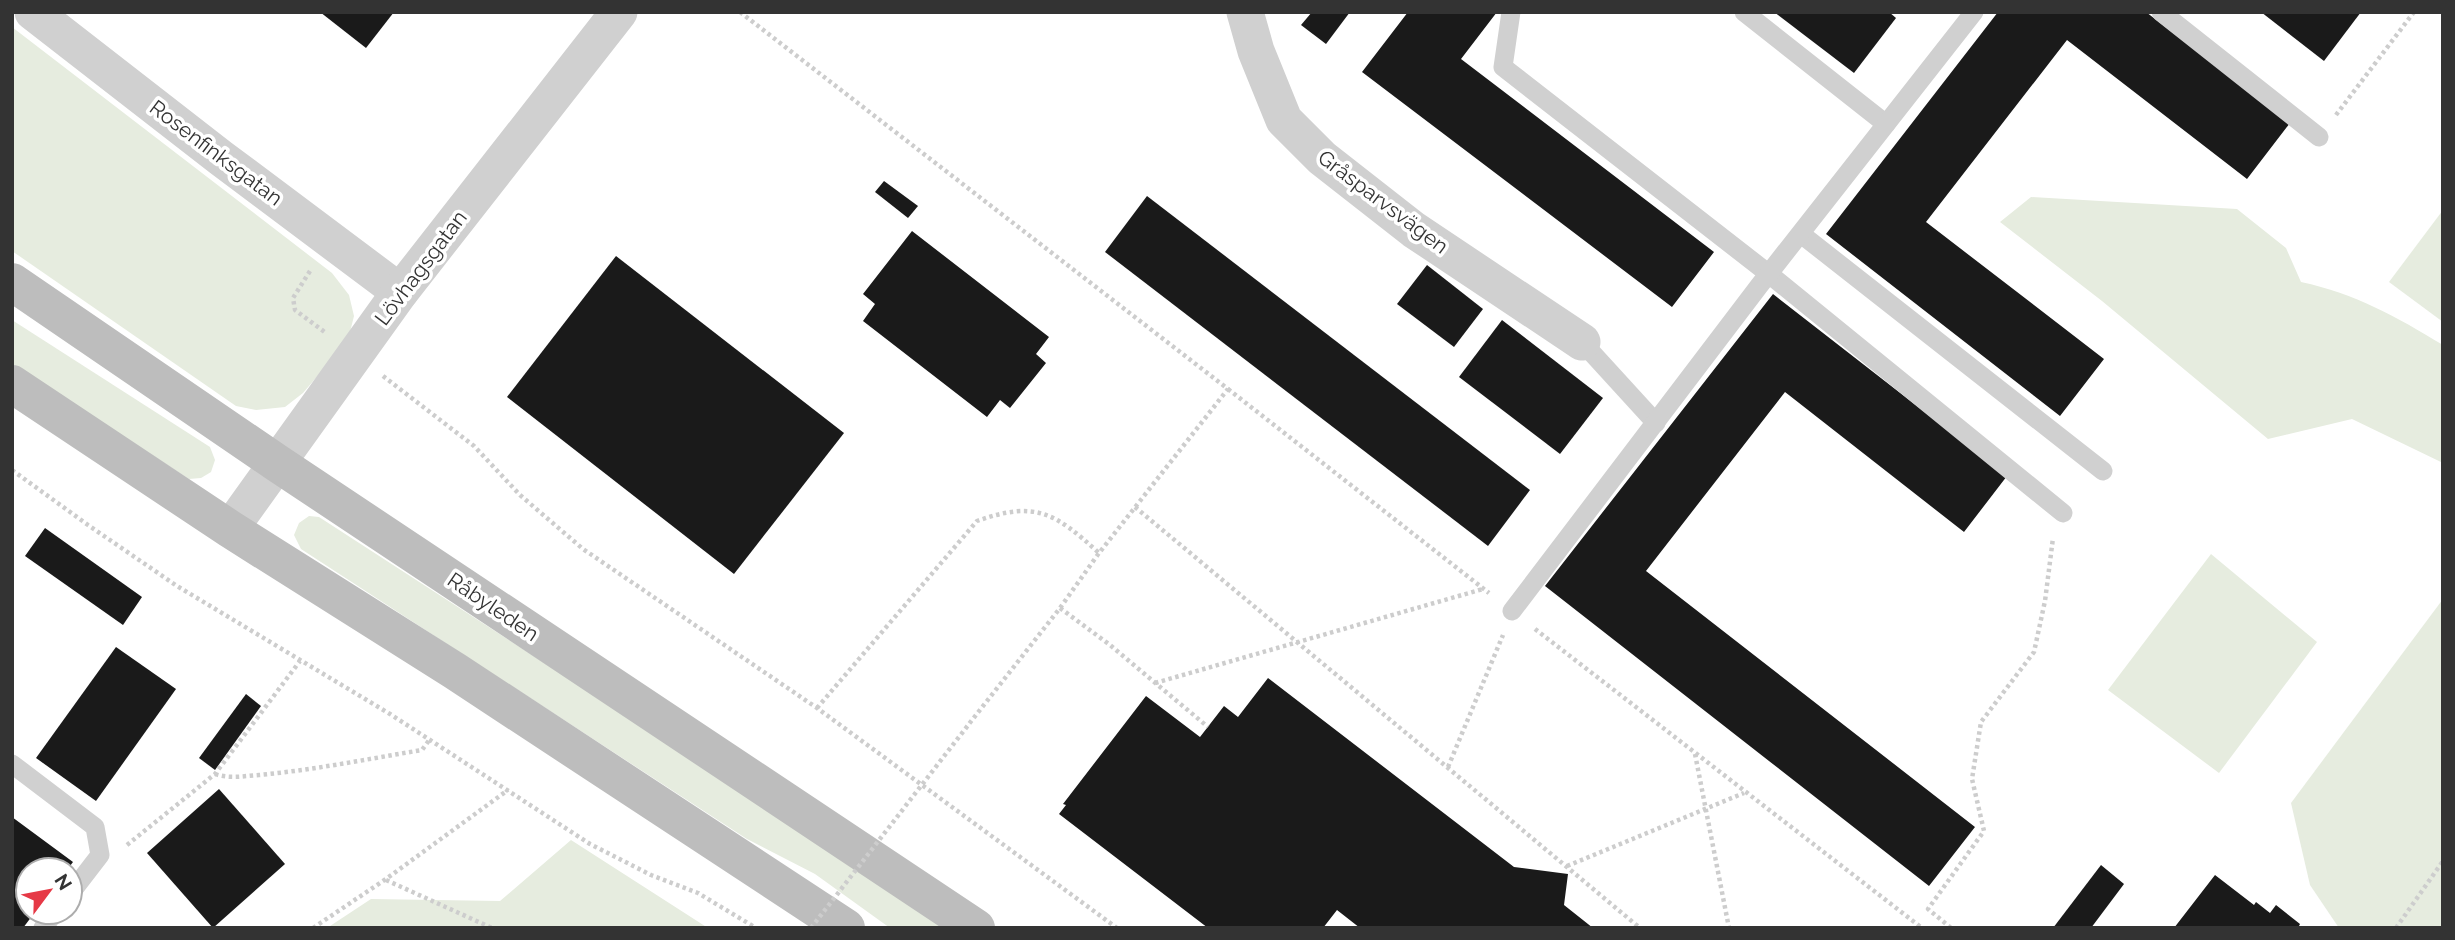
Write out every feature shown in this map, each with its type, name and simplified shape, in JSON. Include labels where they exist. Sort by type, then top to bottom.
[{"type":"main road","name":"Råbyleden","points":[[12,282],[278,463],[976,928]]},
{"type":"main road","points":[[12,384],[230,529],[455,671],[846,928]]},
{"type":"street","name":"Rosenfinksgatan","points":[[33,12],[400,292]]},
{"type":"street","name":"Lövhagsgatan","points":[[230,529],[400,292],[619,12]]},
{"type":"street","name":"Gråsparvsvägen","points":[[1245,12],[1256,51],[1284,120],[1322,158],[1414,230],[1582,342]]},
{"type":"lane","points":[[1511,12],[1503,67],[1769,274],[2063,513]]},
{"type":"lane","points":[[1744,12],[1886,124]]},
{"type":"lane","points":[[1512,611],[1973,12]]},
{"type":"lane","points":[[2161,12],[2319,137]]},
{"type":"lane","points":[[1801,234],[2103,471]]},
{"type":"lane","points":[[1582,342],[1656,423]]},
{"type":"lane","points":[[12,764],[96,827],[100,855],[84,876]]},
{"type":"path","points":[[740,12],[1922,928]]},
{"type":"path","points":[[2319,137],[2414,12]]},
{"type":"path","points":[[332,241],[292,298],[295,310],[474,446],[520,495],[583,549],[817,708],[1116,928]]},
{"type":"path","points":[[811,928],[1228,389]]},
{"type":"path","points":[[12,470],[177,586],[390,713],[590,844],[651,875],[698,893],[756,928]]},
{"type":"path","points":[[1135,507],[1640,928]]},
{"type":"path","points":[[817,708],[977,521],[1004,512],[1039,511],[1067,525],[1099,553]]},
{"type":"path","points":[[1951,928],[1928,909],[1984,831],[1972,779],[1981,722],[2034,652],[2045,601],[2053,534],[2063,513]]},
{"type":"path","points":[[1155,683],[1484,589]]},
{"type":"path","points":[[1060,608],[1208,727]]},
{"type":"path","points":[[1448,767],[1512,611]]},
{"type":"path","points":[[100,855],[121,850],[215,774],[300,661]]},
{"type":"path","points":[[215,774],[224,777],[250,775],[331,765],[422,750],[430,739]]},
{"type":"path","points":[[1695,753],[1729,928]]},
{"type":"path","points":[[313,928],[386,879],[508,790]]},
{"type":"path","points":[[1567,866],[1745,792]]},
{"type":"path","points":[[2396,928],[2443,862]]},
{"type":"path","points":[[386,879],[492,928]]},
{"type":"shaded area","points":[[12,27],[332,273],[349,295],[354,316],[348,340],[303,393],[285,407],[256,410],[236,406],[12,251]]},
{"type":"shaded area","points":[[2031,197],[2237,209],[2286,248],[2301,282],[2375,307],[2443,345],[2443,463],[2352,419],[2268,439],[2102,301],[2000,222]]},
{"type":"shaded area","points":[[2443,210],[2443,322],[2389,282]]},
{"type":"shaded area","points":[[12,320],[210,447],[215,460],[211,472],[201,478],[189,479],[12,364]]},
{"type":"shaded area","points":[[309,516],[319,517],[953,928],[890,928],[815,874],[747,839],[301,549],[294,535],[299,523]]},
{"type":"shaded area","points":[[2211,554],[2317,642],[2219,773],[2108,690]]},
{"type":"shaded area","points":[[2443,599],[2443,928],[2339,928],[2310,885],[2291,803]]},
{"type":"shaded area","points":[[571,840],[708,928],[327,928],[371,899],[500,901]]},
{"type":"building","points":[[320,12],[394,12],[366,48]]},
{"type":"building","points":[[1312,12],[1350,12],[1326,44],[1301,25]]},
{"type":"building","points":[[1408,12],[1497,12],[1461,59],[1714,252],[1672,307],[1362,72]]},
{"type":"building","points":[[1774,12],[1889,12],[1896,18],[1854,73]]},
{"type":"building","points":[[1998,12],[2146,12],[2290,123],[2247,179],[2067,40],[1926,222],[2104,359],[2060,416],[1826,234]]},
{"type":"building","points":[[2261,12],[2361,12],[2324,61]]},
{"type":"building","points":[[884,181],[918,206],[908,218],[875,192]]},
{"type":"building","points":[[1147,196],[1530,490],[1488,546],[1105,252]]},
{"type":"building","points":[[912,231],[1049,337],[1036,354],[1046,363],[1010,408],[1000,400],[987,417],[863,321],[875,304],[863,294]]},
{"type":"building","points":[[616,256],[844,433],[734,574],[507,397]]},
{"type":"building","points":[[1427,265],[1483,309],[1454,347],[1397,304]]},
{"type":"building","points":[[1773,294],[2007,476],[1964,532],[1785,392],[1646,571],[1975,827],[1929,886],[1545,586]]},
{"type":"building","points":[[1502,320],[1603,398],[1560,454],[1459,377]]},
{"type":"building","points":[[45,528],[142,597],[123,625],[25,556]]},
{"type":"building","points":[[116,647],[176,689],[96,801],[36,758]]},
{"type":"building","points":[[1268,678],[1514,867],[1568,874],[1564,905],[1593,928],[1360,928],[1337,910],[1323,928],[1208,928],[1059,814],[1066,805],[1063,804],[1146,696],[1200,737],[1224,706],[1238,717]]},
{"type":"building","points":[[246,694],[261,706],[215,770],[199,758]]},
{"type":"building","points":[[219,789],[285,864],[213,928],[147,853]]},
{"type":"building","points":[[12,817],[65,856],[14,856],[14,926],[24,926],[12,928]]},
{"type":"building","points":[[2101,865],[2124,884],[2091,928],[2053,928]]},
{"type":"building","points":[[2215,875],[2254,905],[2256,902],[2270,913],[2276,905],[2300,924],[2298,928],[2174,928]]}]
